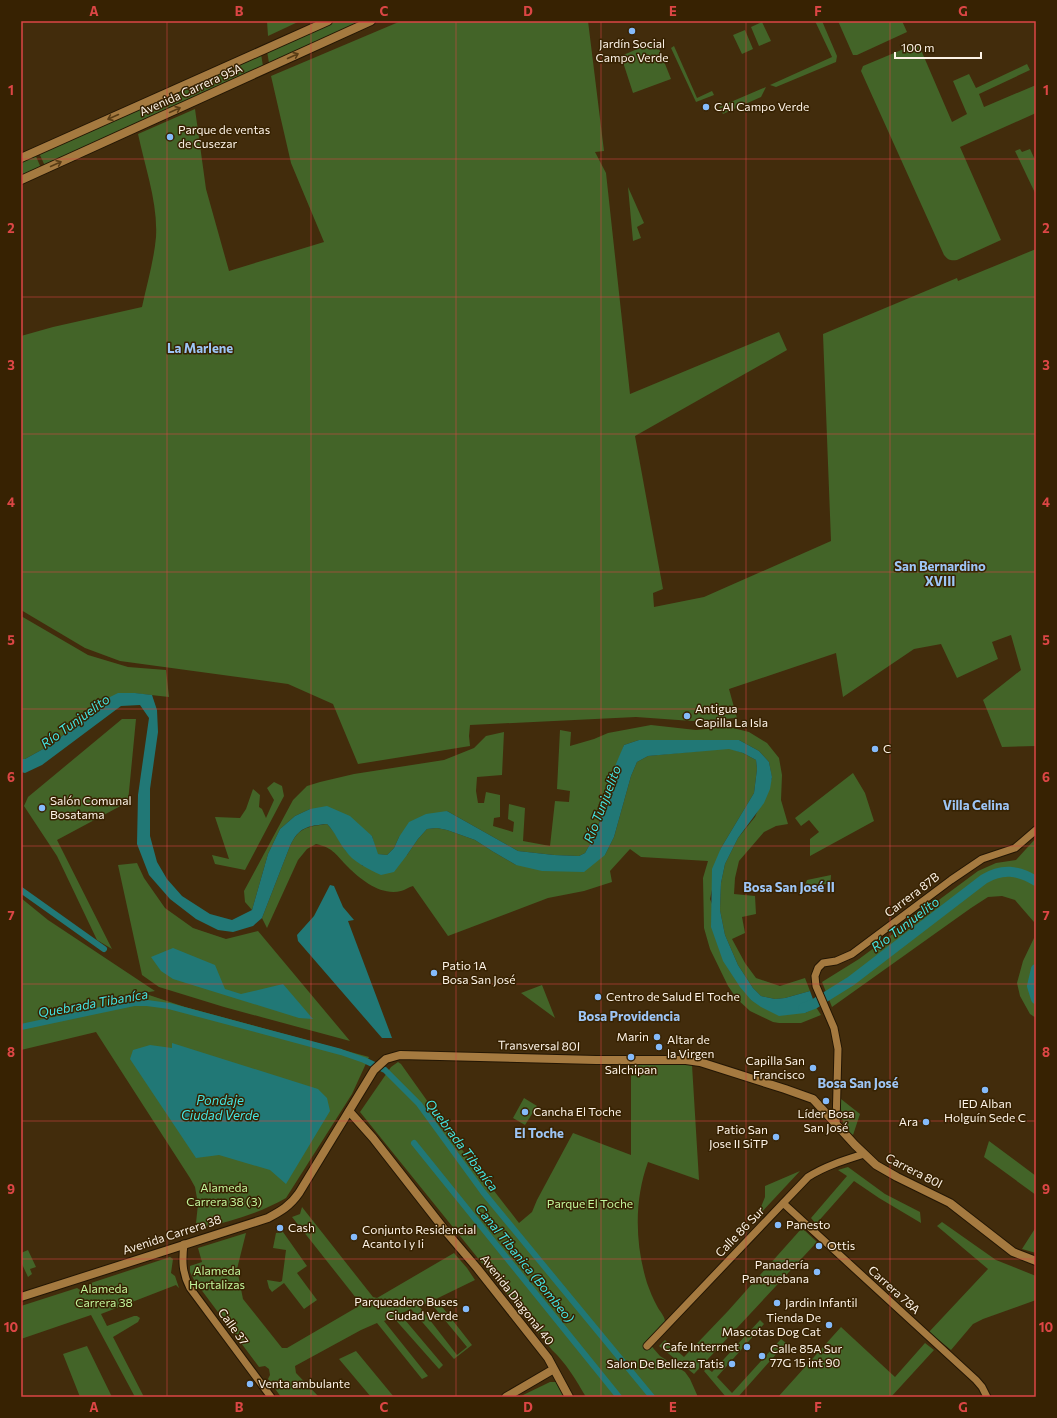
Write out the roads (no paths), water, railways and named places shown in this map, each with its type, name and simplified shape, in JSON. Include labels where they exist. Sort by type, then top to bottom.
[{"type":"main road","name":"Avenida Carrera 95A","points":[[21,158],[328,21]]},
{"type":"main road","name":"Avenida Carrera 95A","points":[[21,180],[371,21]]},
{"type":"main road","name":"Transversal 80I","points":[[380,1063],[391,1057],[400,1055],[596,1060],[681,1059],[700,1062]]},
{"type":"main road","name":"Carrera 80I","points":[[700,1062],[810,1097],[864,1154],[885,1170],[896,1177],[950,1203],[1013,1252],[1036,1261]]},
{"type":"main road","name":"Avenida Carrera 38","points":[[21,1297],[268,1218],[289,1206],[303,1187],[374,1070],[380,1063]]},
{"type":"main road","name":"Avenida Diagonal 40","points":[[349,1111],[373,1138],[548,1358],[569,1397]]},
{"type":"main road","points":[[506,1397],[554,1369]]},
{"type":"street","name":"Carrera 87B","points":[[836,1125],[838,1048],[836,1033],[816,986],[816,972],[821,965],[836,961],[852,954],[951,880],[982,860],[1015,848],[1036,830]]},
{"type":"street","name":"Calle 86 Sur","points":[[647,1346],[800,1185],[814,1173],[834,1164],[864,1154]]},
{"type":"street","name":"Carrera 78A","points":[[783,1203],[976,1380],[982,1387],[987,1397]]},
{"type":"street","name":"Calle 37","points":[[184,1244],[183,1266],[185,1277],[190,1288],[271,1397]]},
{"type":"water","points":[[118,693],[152,695],[157,710],[158,732],[150,789],[150,836],[157,862],[167,879],[182,896],[210,914],[232,920],[252,910],[268,854],[280,829],[295,816],[310,809],[327,806],[350,816],[372,836],[378,854],[387,855],[394,848],[409,822],[426,814],[447,811],[518,851],[579,856],[585,853],[595,835],[603,812],[613,771],[624,745],[639,740],[739,740],[759,751],[769,762],[772,777],[770,789],[764,803],[738,838],[725,864],[721,883],[720,910],[725,935],[738,965],[753,988],[761,996],[775,999],[785,998],[810,991],[816,1007],[805,1013],[779,1016],[751,1000],[740,987],[723,961],[711,927],[712,869],[721,848],[754,793],[757,769],[756,760],[743,753],[729,749],[648,756],[637,762],[631,776],[614,837],[605,855],[584,872],[542,871],[516,865],[475,840],[437,828],[427,829],[394,872],[381,875],[356,862],[348,854],[327,824],[309,827],[300,831],[293,840],[262,918],[253,926],[233,932],[218,930],[196,919],[170,899],[149,875],[137,844],[138,795],[149,718],[140,705],[121,706],[42,765],[25,773],[21,772],[21,759],[25,759],[54,743],[104,700]]},
{"type":"water","points":[[330,885],[334,886],[343,907],[354,920],[348,921],[392,1038],[382,1038],[298,941],[297,935],[314,916]]},
{"type":"water","points":[[173,948],[215,965],[225,989],[241,994],[283,984],[313,1019],[299,1018],[173,979],[161,971],[151,957]]},
{"type":"water","name":"Pondaje Ciudad Verde","points":[[172,1043],[318,1089],[327,1098],[330,1111],[286,1184],[270,1170],[219,1155],[196,1158],[130,1059],[133,1050],[150,1045],[172,1048]]},
{"type":"waterway","name":"Río Tunjuelito","points":[[803,1008],[814,1004],[851,981],[991,875],[1010,872],[1023,874],[1036,881]]},
{"type":"waterway","points":[[21,890],[104,949]]},
{"type":"waterway","name":"Río Tunjuelito","points":[[1036,969],[1032,986],[1036,999]]},
{"type":"waterway","name":"Quebrada Tibaníca","points":[[21,1027],[134,1003],[147,1003],[169,1006],[341,1052],[364,1060],[385,1070],[419,1104],[483,1192],[652,1397]]},
{"type":"waterway","name":"Canal Tibanica (Bombeo)","points":[[414,1143],[619,1397]]},
{"type":"place","name":"Jardín Social Campo Verde","points":[[632,31]]},
{"type":"place","name":"CAI Campo Verde","points":[[706,107]]},
{"type":"place","name":"Parque de ventas de Cusezar","points":[[170,137]]},
{"type":"place","name":"Antigua Capilla La Isla","points":[[687,716]]},
{"type":"place","name":"C","points":[[875,749]]},
{"type":"place","name":"Salón Comunal Bosatama","points":[[42,808]]},
{"type":"place","name":"Patio 1A Bosa San José","points":[[434,973]]},
{"type":"place","name":"Centro de Salud El Toche","points":[[598,997]]},
{"type":"place","name":"Marin","points":[[657,1037]]},
{"type":"place","name":"Altar de la Virgen","points":[[659,1047]]},
{"type":"place","name":"Salchipan","points":[[631,1057]]},
{"type":"place","name":"Capilla San Francisco","points":[[813,1068]]},
{"type":"place","name":"IED Alban Holguín Sede C","points":[[985,1090]]},
{"type":"place","name":"Líder Bosa San José","points":[[826,1101]]},
{"type":"place","name":"Cancha El Toche","points":[[525,1112]]},
{"type":"place","name":"Ara","points":[[926,1122]]},
{"type":"place","name":"Patio San Jose II SiTP","points":[[776,1137]]},
{"type":"place","name":"Panesto","points":[[778,1225]]},
{"type":"place","name":"Cash","points":[[280,1228]]},
{"type":"place","name":"Conjunto Residencial Acanto I y Ii","points":[[354,1237]]},
{"type":"place","name":"Ottis","points":[[819,1246]]},
{"type":"place","name":"Panadería Panquebana","points":[[817,1272]]},
{"type":"place","name":"Jardin Infantil","points":[[777,1303]]},
{"type":"place","name":"Parqueadero Buses Ciudad Verde","points":[[466,1309]]},
{"type":"place","name":"Tienda De Mascotas Dog Cat","points":[[829,1325]]},
{"type":"place","name":"Cafe Interrnet","points":[[747,1347]]},
{"type":"place","name":"Calle 85A Sur 77G 15 int 90","points":[[762,1356]]},
{"type":"place","name":"Salon De Belleza Tatis","points":[[732,1364]]},
{"type":"place","name":"Venta ambulante","points":[[250,1384]]},
{"type":"district","name":"La Marlene","points":[[200,348]]},
{"type":"district","name":"San Bernardino XVIII","points":[[940,574]]},
{"type":"district","name":"Villa Celina","points":[[976,805]]},
{"type":"district","name":"Bosa San José II","points":[[789,887]]},
{"type":"district","name":"Bosa Providencia","points":[[629,1016]]},
{"type":"district","name":"Bosa San José","points":[[858,1083]]},
{"type":"district","name":"El Toche","points":[[539,1133]]},
{"type":"park label","name":"Alameda Carrera 38 (3)","points":[[224,1195]]},
{"type":"park label","name":"Parque El Toche","points":[[590,1204]]},
{"type":"park label","name":"Alameda Hortalizas","points":[[217,1278]]},
{"type":"park label","name":"Alameda Carrera 38","points":[[104,1296]]}]
